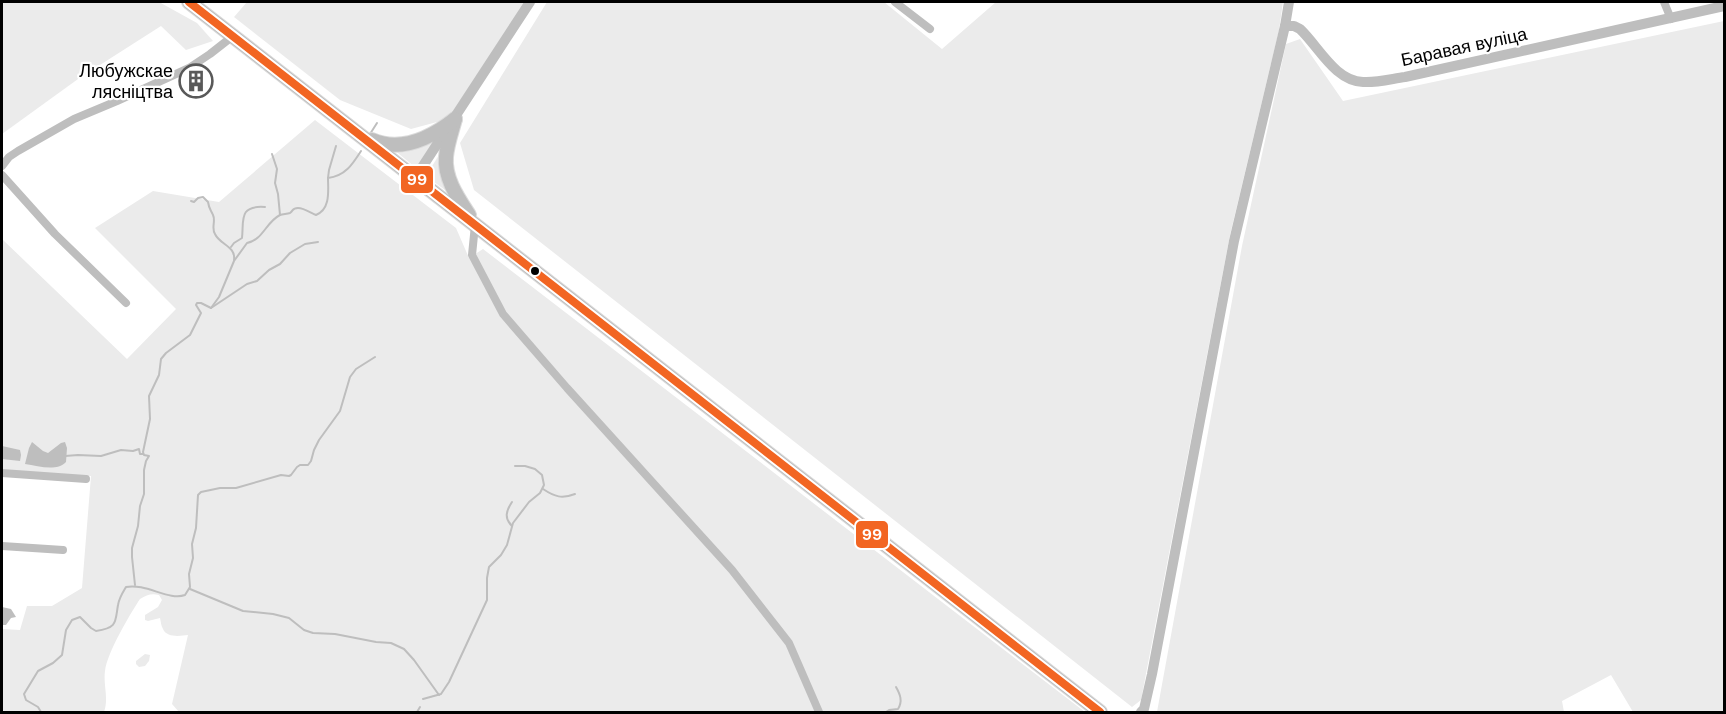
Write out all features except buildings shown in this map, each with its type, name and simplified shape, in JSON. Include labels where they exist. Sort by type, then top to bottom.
[{"type":"main road","points":[[189,2],[1100,712]]},
{"type":"main road","points":[[362,136],[381,144],[411,143],[439,131],[454,119]]},
{"type":"main road","points":[[454,119],[446,158],[447,170],[454,191],[475,225]]},
{"type":"street","points":[[415,178],[530,2]]},
{"type":"street","points":[[895,2],[930,28]]},
{"type":"street","points":[[1142,712],[1152,674],[1234,241],[1289,2]]},
{"type":"street","points":[[1664,2],[1671,19]]},
{"type":"street","name":"Баравая вуліца","points":[[1285,26],[1300,29],[1343,76],[1351,80],[1369,82],[1405,77],[1725,6]]},
{"type":"street","points":[[2,166],[9,157],[40,137],[178,74],[210,54],[232,36]]},
{"type":"street","points":[[2,174],[55,234],[126,303]]},
{"type":"street","points":[[475,225],[472,255],[503,314],[732,570],[789,643],[819,712]]},
{"type":"street","points":[[2,473],[86,479]]},
{"type":"street","points":[[2,546],[63,550]]},
{"type":"shaded area","points":[[2,2],[159,2],[197,23],[213,41],[186,50],[161,26],[78,79],[2,134]]},
{"type":"shaded area","points":[[247,2],[525,2],[448,119],[411,129],[340,100],[234,17]]},
{"type":"shaded area","points":[[547,2],[884,2],[942,49],[996,2],[1283,2],[1279,30],[1230,235],[1141,700],[1132,707],[474,190],[460,143]]},
{"type":"shaded area","points":[[1724,21],[1724,712],[1633,712],[1611,675],[1562,701],[1564,712],[1157,712],[1242,246],[1286,44],[1300,39],[1343,101]]},
{"type":"shaded area","points":[[315,120],[456,228],[469,258],[483,249],[1085,712],[179,712],[172,704],[188,635],[167,634],[162,628],[160,618],[145,620],[145,615],[158,607],[162,600],[159,595],[154,594],[140,599],[114,644],[105,671],[104,712],[2,712],[2,629],[20,630],[27,606],[52,606],[82,588],[91,476],[2,470],[2,239],[127,359],[176,309],[95,228],[153,191],[219,202]]},
{"type":"shaded area","points":[[435,139],[416,168],[393,149]]},
{"type":"shaded area","points":[[442,150],[449,193],[426,176]]},
{"type":"shaded area","points":[[32,442],[48,453],[65,442],[66,462],[52,468],[25,464]]},
{"type":"shaded area","points":[[2,446],[20,450],[20,461],[2,459]]},
{"type":"shaded area","points":[[2,607],[11,609],[16,617],[11,618],[6,625],[2,625]]},
{"type":"shaded area","points":[[145,654],[150,655],[149,661],[145,666],[139,667],[136,661]]},
{"type":"waterway","points":[[370,134],[377,123]]},
{"type":"waterway","points":[[328,178],[336,146]]},
{"type":"waterway","points":[[135,585],[132,548],[144,494],[144,470],[149,456],[144,455],[143,452],[150,419],[149,396],[159,375],[161,359],[190,335],[201,313],[197,303],[211,308],[219,297],[234,261],[247,243],[257,238],[275,218],[290,213],[295,208],[316,215],[321,212],[328,199],[328,178],[344,172],[361,151]]},
{"type":"waterway","points":[[272,154],[277,169],[275,183],[280,215]]},
{"type":"waterway","points":[[191,201],[194,202],[203,197],[208,202],[214,217],[214,232],[217,238],[233,252],[234,260]]},
{"type":"waterway","points":[[231,247],[242,238],[246,211],[256,207],[265,207]]},
{"type":"waterway","points":[[211,308],[247,284],[257,281],[280,264],[290,253],[305,244],[318,242]]},
{"type":"waterway","points":[[41,712],[38,707],[26,700],[24,694],[38,671],[62,655],[66,630],[72,620],[80,617],[96,631],[112,626],[116,620],[119,600],[126,587],[141,587],[172,596],[185,595],[190,587],[189,574],[193,558],[192,544],[196,528],[198,495],[201,492],[220,488],[236,488],[281,475],[289,476],[300,465],[308,465],[319,440],[340,411],[350,377],[356,369],[375,357]]},
{"type":"waterway","points":[[65,456],[101,456],[121,450],[139,449],[140,454],[143,454]]},
{"type":"waterway","points":[[423,699],[441,694],[449,682],[487,600],[489,567],[507,545],[513,523],[529,502],[540,493],[544,485],[542,475],[535,469],[515,466]]},
{"type":"waterway","points":[[543,489],[559,496],[575,494]]},
{"type":"waterway","points":[[512,502],[507,514],[512,526]]},
{"type":"waterway","points":[[190,589],[243,611],[289,618],[304,630],[313,633],[335,634],[391,643],[404,649],[439,695]]},
{"type":"waterway","points":[[886,712],[898,709],[900,706],[899,692],[896,687]]},
{"type":"waterway","points":[[417,712],[420,707]]},
{"type":"transit line","name":"99","points":[[189,2],[1100,712]]},
{"type":"place","name":"Любужскае лясніцтва","points":[[196,81]]}]
